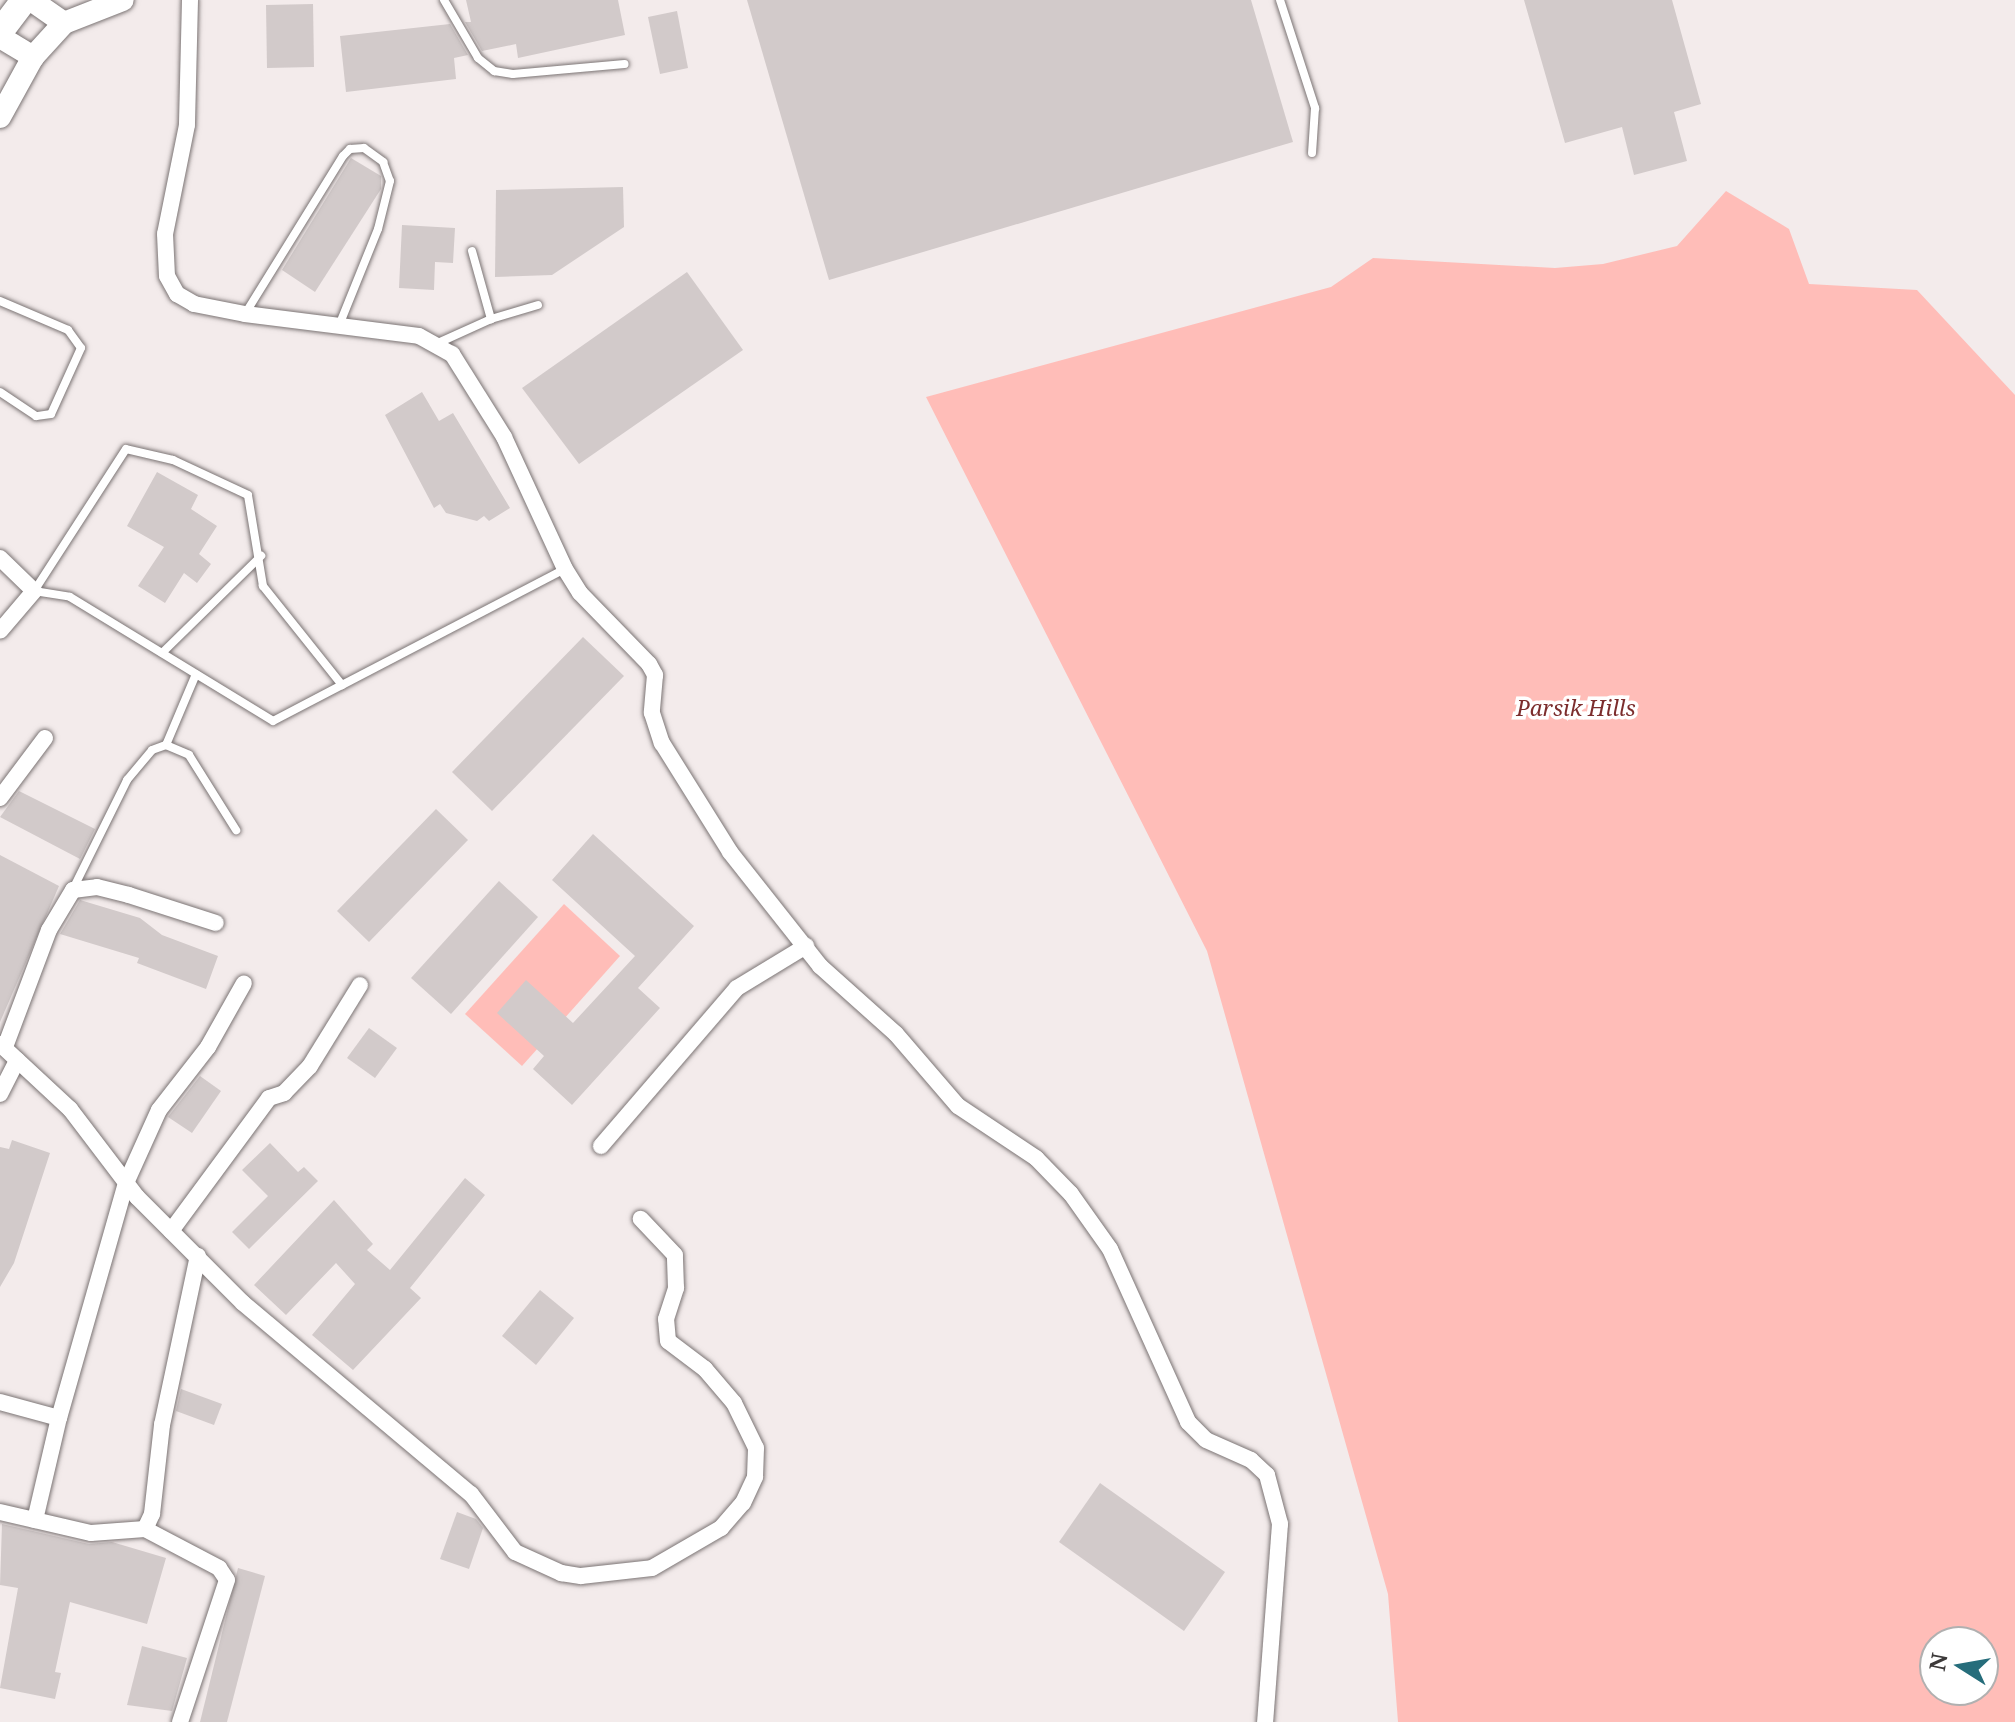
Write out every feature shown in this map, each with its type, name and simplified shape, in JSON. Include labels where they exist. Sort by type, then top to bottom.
[{"type":"highway","points":[[0,34],[24,0]]},
{"type":"main road","points":[[31,0],[64,23]]},
{"type":"main road","points":[[0,117],[33,57],[64,23],[123,0]]},
{"type":"main road","points":[[0,34],[33,57]]},
{"type":"street","points":[[190,0],[187,125],[165,234],[167,276],[177,294],[194,304],[245,314],[438,343],[452,354],[504,437],[565,569],[580,593],[649,664],[655,675],[652,713],[678,776],[730,852],[820,966],[896,1034],[958,1106],[1036,1158],[1071,1194],[1110,1249],[1188,1422],[1206,1440],[1251,1460],[1267,1475],[1280,1524],[1265,1722]]},
{"type":"street","points":[[0,558],[34,591],[0,631]]},
{"type":"street","points":[[0,798],[45,738]]},
{"type":"street","points":[[216,923],[97,887],[73,890],[49,930],[3,1046],[70,1109],[126,1183],[171,1231],[311,1364],[471,1494],[515,1552],[536,1565],[581,1576],[652,1568],[695,1546],[743,1503],[758,1463],[734,1403],[705,1369],[668,1341],[666,1319],[676,1288],[675,1255],[641,1219]]},
{"type":"street","points":[[601,1146],[737,988],[806,946]]},
{"type":"street","points":[[35,1520],[59,1418],[126,1183],[159,1110],[208,1047],[244,983]]},
{"type":"street","points":[[171,1231],[269,1098],[284,1093],[310,1066],[360,985]]},
{"type":"street","points":[[0,1094],[17,1060]]},
{"type":"street","points":[[145,1529],[152,1514],[162,1425],[198,1256]]},
{"type":"street","points":[[0,1402],[59,1418]]},
{"type":"street","points":[[0,1512],[91,1533],[145,1529],[219,1568],[227,1580],[180,1722]]},
{"type":"lane","points":[[444,0],[478,58],[494,71],[513,74],[625,64]]},
{"type":"lane","points":[[1280,0],[1315,108],[1312,153]]},
{"type":"lane","points":[[245,314],[343,156],[350,149],[364,148],[383,162],[390,181],[378,229],[337,328]]},
{"type":"lane","points":[[472,251],[491,319]]},
{"type":"lane","points":[[0,301],[68,330],[81,348],[51,414],[36,416],[0,392]]},
{"type":"lane","points":[[438,343],[491,319],[538,305]]},
{"type":"lane","points":[[342,685],[263,586],[261,556],[248,495],[173,460],[126,449],[34,591],[70,597],[273,721],[565,569]]},
{"type":"lane","points":[[162,653],[261,556]]},
{"type":"lane","points":[[166,745],[196,674]]},
{"type":"lane","points":[[73,890],[127,780],[152,750],[166,745],[189,755],[236,830]]},
{"type":"green space","name":"Parsik Hills","points":[[1726,191],[1789,229],[1809,284],[1917,290],[2015,395],[2015,1722],[1398,1722],[1388,1594],[1207,951],[926,397],[1331,287],[1373,258],[1555,268],[1603,264],[1677,246]]},
{"type":"green space","points":[[564,904],[620,956],[522,1066],[465,1014]]},
{"type":"building","points":[[466,0],[618,0],[625,35],[518,58],[516,44],[482,51],[465,22],[471,22]]},
{"type":"building","points":[[747,0],[1251,0],[1293,142],[829,280]]},
{"type":"building","points":[[1524,0],[1672,0],[1701,104],[1674,112],[1687,161],[1634,175],[1622,127],[1565,143]]},
{"type":"building","points":[[313,4],[314,67],[267,68],[266,5]]},
{"type":"building","points":[[677,11],[688,68],[660,74],[648,17]]},
{"type":"building","points":[[450,24],[468,55],[454,58],[456,79],[346,92],[340,36]]},
{"type":"building","points":[[351,158],[381,176],[381,189],[315,292],[282,270]]},
{"type":"building","points":[[623,187],[624,227],[552,275],[495,277],[496,190]]},
{"type":"building","points":[[402,225],[455,228],[453,263],[435,262],[434,290],[399,288]]},
{"type":"building","points":[[687,272],[743,350],[579,464],[522,388]]},
{"type":"building","points":[[422,392],[439,421],[453,413],[510,508],[489,521],[484,516],[477,521],[446,513],[440,504],[434,508],[385,415]]},
{"type":"building","points":[[157,472],[198,495],[191,509],[217,526],[199,554],[211,564],[197,583],[184,573],[165,603],[138,586],[164,547],[127,526]]},
{"type":"building","points":[[583,637],[624,676],[492,811],[452,772]]},
{"type":"building","points":[[19,791],[95,829],[80,859],[0,817]]},
{"type":"building","points":[[436,809],[468,840],[369,942],[337,911]]},
{"type":"building","points":[[593,834],[694,926],[638,988],[660,1008],[572,1105],[533,1069],[544,1056],[497,1013],[526,980],[573,1023],[635,956],[552,880]]},
{"type":"building","points":[[0,855],[59,886],[0,1022]]},
{"type":"building","points":[[499,881],[538,917],[451,1014],[411,978]]},
{"type":"building","points":[[80,900],[140,918],[162,935],[218,956],[206,989],[137,963],[139,958],[60,934]]},
{"type":"building","points":[[369,1028],[397,1048],[375,1078],[347,1058]]},
{"type":"building","points":[[200,1076],[221,1091],[192,1133],[168,1117]]},
{"type":"building","points":[[12,1140],[50,1153],[14,1263],[0,1287],[0,1147],[9,1149]]},
{"type":"building","points":[[270,1143],[298,1172],[304,1167],[318,1181],[249,1249],[232,1232],[268,1196],[242,1170]]},
{"type":"building","points":[[465,1178],[485,1195],[410,1288],[421,1298],[353,1370],[312,1335],[355,1284],[336,1263],[286,1315],[254,1285],[334,1200],[373,1244],[367,1250],[390,1270]]},
{"type":"building","points":[[540,1290],[574,1318],[536,1365],[502,1336]]},
{"type":"building","points":[[181,1389],[222,1404],[214,1425],[176,1411]]},
{"type":"building","points":[[1100,1483],[1225,1572],[1184,1631],[1059,1542]]},
{"type":"building","points":[[457,1512],[476,1519],[483,1528],[469,1569],[440,1559]]},
{"type":"building","points":[[2,1524],[89,1544],[112,1542],[166,1558],[147,1624],[70,1602],[55,1672],[61,1673],[55,1699],[0,1688],[18,1588],[0,1585]]},
{"type":"building","points":[[238,1568],[265,1576],[227,1722],[200,1722]]},
{"type":"building","points":[[142,1646],[187,1658],[172,1711],[127,1705]]}]
